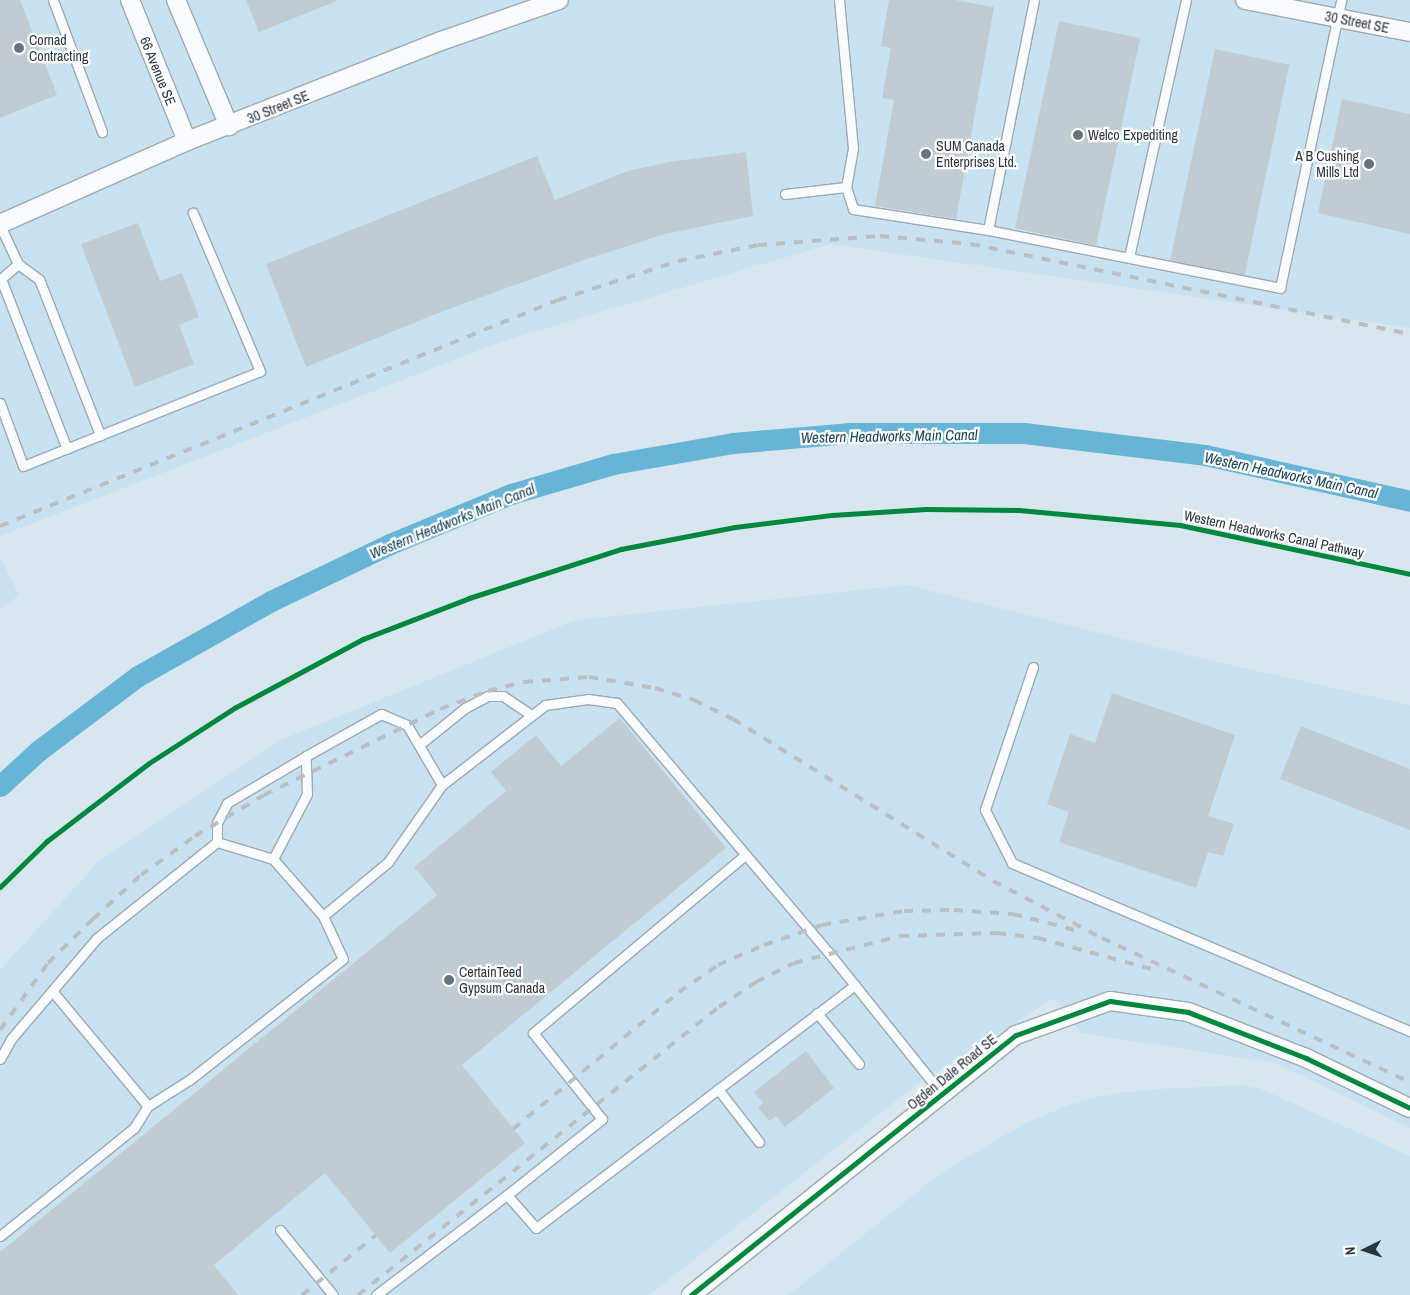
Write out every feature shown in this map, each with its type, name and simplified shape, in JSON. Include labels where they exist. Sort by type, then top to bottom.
[{"type":"street","name":"66 Avenue SE","points":[[130,0],[187,141]]},
{"type":"street","points":[[176,0],[229,126]]},
{"type":"street","name":"30 Street SE","points":[[0,224],[187,141],[441,41],[559,0]]},
{"type":"street","name":"30 Street SE","points":[[1245,0],[1286,4],[1337,18],[1410,32]]},
{"type":"street","name":"Ogden Dale Road SE","points":[[691,1295],[1016,1035],[1110,1001],[1188,1012],[1306,1058],[1410,1108]]},
{"type":"lane","points":[[53,0],[102,132]]},
{"type":"lane","points":[[840,0],[853,148],[846,187],[853,209],[988,230],[1280,288],[1341,0]]},
{"type":"lane","points":[[988,230],[1034,0]]},
{"type":"lane","points":[[1128,257],[1186,0]]},
{"type":"lane","points":[[785,194],[846,187]]},
{"type":"lane","points":[[0,403],[23,466],[260,371],[193,213]]},
{"type":"lane","points":[[0,224],[18,264],[39,279],[100,435]]},
{"type":"lane","points":[[18,264],[0,279],[67,449]]},
{"type":"lane","points":[[1032,667],[986,810],[1012,863],[1410,1031]]},
{"type":"lane","points":[[419,745],[465,708],[488,696],[503,696],[531,716]]},
{"type":"lane","points":[[323,916],[388,862],[442,785],[545,705],[588,699],[617,703],[855,985],[942,1094]]},
{"type":"lane","points":[[217,842],[217,823],[227,803],[381,714],[408,725],[442,785]]},
{"type":"lane","points":[[273,859],[308,794],[306,756]]},
{"type":"lane","points":[[0,1236],[134,1128],[148,1106],[189,1080],[343,958],[323,916],[273,859],[217,842]]},
{"type":"lane","points":[[0,1060],[11,1039],[53,992],[97,938],[217,842]]},
{"type":"lane","points":[[376,1295],[507,1195],[602,1119],[533,1033],[745,855]]},
{"type":"lane","points":[[507,1195],[536,1228],[855,985]]},
{"type":"lane","points":[[53,992],[148,1106]]},
{"type":"lane","points":[[817,1013],[858,1064]]},
{"type":"lane","points":[[718,1089],[759,1142]]},
{"type":"lane","points":[[280,1230],[333,1295]]},
{"type":"shaded area","points":[[0,0],[1410,0],[1410,328],[830,244],[500,342],[0,536]]},
{"type":"shaded area","points":[[0,557],[19,595],[0,610]]},
{"type":"shaded area","points":[[908,585],[1217,662],[1410,705],[1410,1128],[1276,1063],[1081,1033],[1054,998],[916,1085],[649,1295],[0,1295],[0,970],[100,860],[283,739],[576,620]]},
{"type":"shaded area","points":[[1246,1085],[1261,1089],[1410,1156],[1410,1295],[789,1295],[941,1173],[1024,1124],[1073,1103],[1109,1094],[1159,1089]]},
{"type":"building","name":"Cornad Contracting","points":[[0,0],[20,0],[57,95],[0,118]]},
{"type":"building","points":[[246,0],[337,0],[337,1],[259,32]]},
{"type":"building","name":"SUM Canada Enterprises Ltd.","points":[[889,0],[955,0],[994,7],[956,219],[875,206],[894,100],[882,98],[891,48],[881,46]]},
{"type":"building","name":"Welco Expediting","points":[[1059,21],[1140,38],[1096,246],[1015,228]]},
{"type":"building","name":"Welco Expediting","points":[[1215,49],[1289,65],[1244,276],[1170,260]]},
{"type":"building","name":"A B Cushing Mills Ltd","points":[[1342,99],[1410,114],[1410,234],[1318,213]]},
{"type":"building","points":[[746,152],[753,216],[665,234],[581,261],[443,311],[306,367],[266,264],[537,156],[555,200],[628,171],[669,162]]},
{"type":"building","points":[[138,223],[160,281],[182,273],[199,317],[179,325],[194,364],[135,387],[81,244]]},
{"type":"building","points":[[1112,693],[1235,735],[1208,816],[1234,824],[1223,856],[1208,852],[1196,888],[1059,842],[1069,812],[1047,804],[1070,734],[1095,743]]},
{"type":"building","name":"CertainTeed Gypsum Canada","points":[[620,718],[726,848],[462,1065],[525,1143],[390,1253],[325,1173],[214,1265],[238,1295],[0,1295],[0,1252],[437,895],[414,867],[506,791],[491,772],[536,735],[561,766]]},
{"type":"building","points":[[1301,726],[1410,769],[1410,830],[1280,779]]},
{"type":"building","points":[[806,1051],[834,1088],[785,1127],[776,1116],[769,1121],[758,1107],[763,1103],[754,1092]]},
{"type":"waterway","name":"Western Headworks Main Canal","points":[[0,786],[38,751],[138,676],[271,601],[390,544],[511,494],[613,464],[733,443],[849,433],[1024,433],[1205,455],[1410,501]]},
{"type":"railway","points":[[0,526],[558,300],[678,261],[758,245],[880,236],[971,244],[1410,334]]},
{"type":"railway","points":[[0,1030],[48,963],[141,875],[195,836],[264,795],[440,709],[488,691],[524,682],[589,677],[655,688],[694,700],[733,719],[993,881],[1102,938],[1410,1082]]},
{"type":"railway","points":[[513,1129],[679,992],[718,965],[764,945],[822,925],[904,911],[954,910],[1013,914],[1075,930]]},
{"type":"railway","points":[[358,1295],[719,1007],[756,982],[794,963],[900,936],[997,933],[1038,938],[1159,971]]},
{"type":"railway","points":[[302,1295],[376,1235]]},
{"type":"cycle path","name":"Western Headworks Canal Pathway","points":[[0,887],[47,841],[149,763],[236,707],[363,639],[469,598],[621,549],[735,527],[832,515],[926,509],[1019,510],[1180,525],[1410,574]]},
{"type":"cycle path","points":[[691,1295],[1016,1035],[1110,1001],[1188,1012],[1306,1058],[1410,1108]]},
{"type":"place","name":"Cornad Contracting","points":[[19,48]]},
{"type":"place","name":"Welco Expediting","points":[[1078,135]]},
{"type":"place","name":"SUM Canada Enterprises Ltd.","points":[[926,154]]},
{"type":"place","name":"A B Cushing Mills Ltd","points":[[1369,164]]},
{"type":"place","name":"CertainTeed Gypsum Canada","points":[[449,980]]}]
